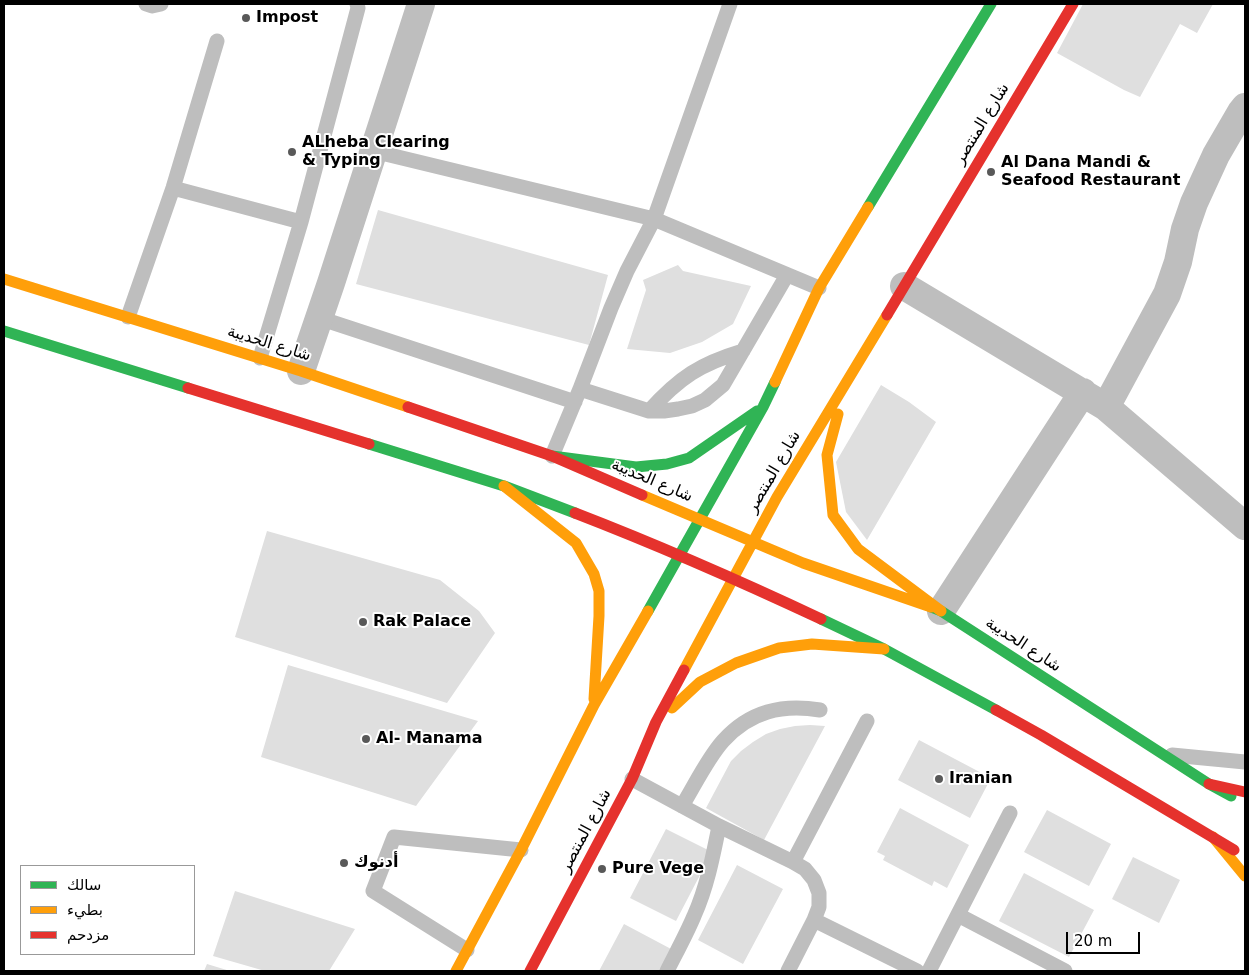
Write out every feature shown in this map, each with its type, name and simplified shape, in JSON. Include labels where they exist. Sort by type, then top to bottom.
[{"type":"main road","points":[[456,971],[521,850],[594,705],[763,407],[819,288],[991,4]]},
{"type":"main road","name":"شارع المنتصر","points":[[530,971],[632,778],[656,722],[777,497],[1073,4]]},
{"type":"main road","name":"شارع الحديبة","points":[[4,279],[301,371],[552,456],[803,563],[941,611],[1209,784],[1245,804]]},
{"type":"main road","points":[[4,331],[504,486],[635,536],[733,578],[884,649],[1041,735],[1245,857]]},
{"type":"main road","points":[[846,382],[827,455],[833,515],[858,549],[941,611]]},
{"type":"main road","points":[[552,456],[636,467],[667,464],[689,458],[763,407]]},
{"type":"main road","points":[[504,486],[576,543],[594,574],[599,591],[594,705]]},
{"type":"main road","points":[[656,722],[700,682],[736,663],[779,648],[812,644],[884,649]]},
{"type":"main road","points":[[1209,784],[1245,792]]},
{"type":"main road","points":[[1213,837],[1245,876]]},
{"type":"street","points":[[301,371],[422,4]]},
{"type":"street","points":[[1106,406],[1167,294],[1194,203],[1216,154],[1245,107]]},
{"type":"street","points":[[904,286],[1106,406],[1245,526]]},
{"type":"street","points":[[941,611],[1083,392]]},
{"type":"lane","points":[[146,4],[152,6],[161,4]]},
{"type":"lane","points":[[260,358],[301,222],[358,8],[357,4]]},
{"type":"lane","points":[[552,456],[627,270],[654,219],[730,4]]},
{"type":"lane","points":[[128,317],[173,188],[217,41]]},
{"type":"lane","points":[[374,151],[654,219],[819,288]]},
{"type":"lane","points":[[173,188],[301,222]]},
{"type":"lane","points":[[319,318],[577,396],[649,411],[664,411],[692,406],[705,400],[723,385],[787,275]]},
{"type":"lane","points":[[649,411],[664,394],[682,379],[701,367],[744,350]]},
{"type":"lane","points":[[682,806],[711,756],[735,729],[750,719],[784,708],[803,707],[820,710]]},
{"type":"lane","points":[[793,862],[867,721]]},
{"type":"lane","points":[[1163,754],[1245,762]]},
{"type":"lane","points":[[632,778],[719,826],[793,862],[805,869],[814,880],[819,893],[819,907],[788,971]]},
{"type":"lane","points":[[929,971],[1010,813]]},
{"type":"lane","points":[[667,971],[695,915],[712,860],[719,826]]},
{"type":"lane","points":[[467,950],[373,891],[394,837],[521,850]]},
{"type":"lane","points":[[958,914],[1065,971]]},
{"type":"lane","points":[[814,920],[917,971]]},
{"type":"building","points":[[1083,4],[1213,4],[1197,33],[1180,24],[1140,97],[1057,53]]},
{"type":"building","points":[[378,210],[608,275],[589,345],[356,284]]},
{"type":"building","points":[[678,265],[683,271],[751,286],[733,324],[702,342],[670,353],[627,349],[646,290],[643,280]]},
{"type":"building","points":[[881,385],[909,402],[936,422],[867,540],[846,512],[836,462]]},
{"type":"building","name":"Rak Palace","points":[[267,531],[440,580],[479,611],[495,633],[447,703],[235,637]]},
{"type":"building","name":"Al- Manama","points":[[288,665],[478,721],[416,806],[261,757]]},
{"type":"building","points":[[810,725],[825,726],[764,840],[706,808],[731,761],[741,751],[766,734],[780,729]]},
{"type":"building","points":[[919,740],[991,778],[970,818],[898,780]]},
{"type":"building","points":[[900,808],[969,845],[947,888],[934,881],[932,886],[883,860],[885,856],[877,852]]},
{"type":"building","points":[[1047,810],[1111,844],[1089,886],[1024,852]]},
{"type":"building","points":[[666,829],[712,852],[676,921],[630,898]]},
{"type":"building","points":[[1133,857],[1180,880],[1159,923],[1112,899]]},
{"type":"building","points":[[737,865],[783,889],[743,964],[698,940]]},
{"type":"building","points":[[1024,873],[1094,910],[1069,957],[999,921]]},
{"type":"building","points":[[235,891],[355,929],[329,971],[265,971],[213,956]]},
{"type":"building","points":[[624,924],[673,950],[662,971],[599,971]]},
{"type":"building","points":[[207,964],[230,971],[204,971]]},
{"type":"traffic: fast","points":[[868,207],[991,4]]},
{"type":"traffic: fast","points":[[4,331],[188,388]]},
{"type":"traffic: fast","points":[[648,611],[763,407],[775,382]]},
{"type":"traffic: fast","points":[[552,456],[636,467],[667,464],[689,458],[757,411]]},
{"type":"traffic: fast","points":[[369,444],[504,486],[575,513]]},
{"type":"traffic: fast","points":[[931,607],[941,611],[1209,784],[1231,796]]},
{"type":"traffic: fast","points":[[821,619],[884,649],[996,710]]},
{"type":"traffic: slow","points":[[775,382],[819,288],[868,207]]},
{"type":"traffic: slow","points":[[4,279],[301,371],[408,407]]},
{"type":"traffic: slow","points":[[684,670],[777,497],[887,315]]},
{"type":"traffic: slow","points":[[838,414],[827,455],[833,515],[858,549],[941,611]]},
{"type":"traffic: slow","points":[[504,486],[576,543],[594,574],[599,591],[594,699]]},
{"type":"traffic: slow","points":[[642,495],[803,563],[931,607]]},
{"type":"traffic: slow","points":[[456,971],[521,850],[594,705],[648,611]]},
{"type":"traffic: slow","points":[[672,708],[700,682],[736,663],[779,648],[812,644],[884,649]]},
{"type":"traffic: slow","points":[[1213,837],[1245,876]]},
{"type":"traffic: jam","points":[[887,315],[1073,4]]},
{"type":"traffic: jam","points":[[188,388],[369,444]]},
{"type":"traffic: jam","points":[[408,407],[552,456],[642,495]]},
{"type":"traffic: jam","points":[[575,513],[699,564],[821,619]]},
{"type":"traffic: jam","points":[[530,971],[632,779],[656,722],[684,670]]},
{"type":"traffic: jam","points":[[996,710],[1234,850]]},
{"type":"traffic: jam","points":[[1209,784],[1245,792]]},
{"type":"place","name":"Impost","points":[[246,18]]},
{"type":"place","name":"ALheba Clearing & Typing","points":[[292,152]]},
{"type":"place","name":"Al Dana Mandi & Seafood Restaurant","points":[[991,172]]},
{"type":"place","name":"Rak Palace","points":[[363,622]]},
{"type":"place","name":"Al- Manama","points":[[366,739]]},
{"type":"place","name":"Iranian","points":[[939,779]]},
{"type":"place","name":"أدنوك","points":[[344,863]]},
{"type":"place","name":"Pure Vege","points":[[602,869]]}]
